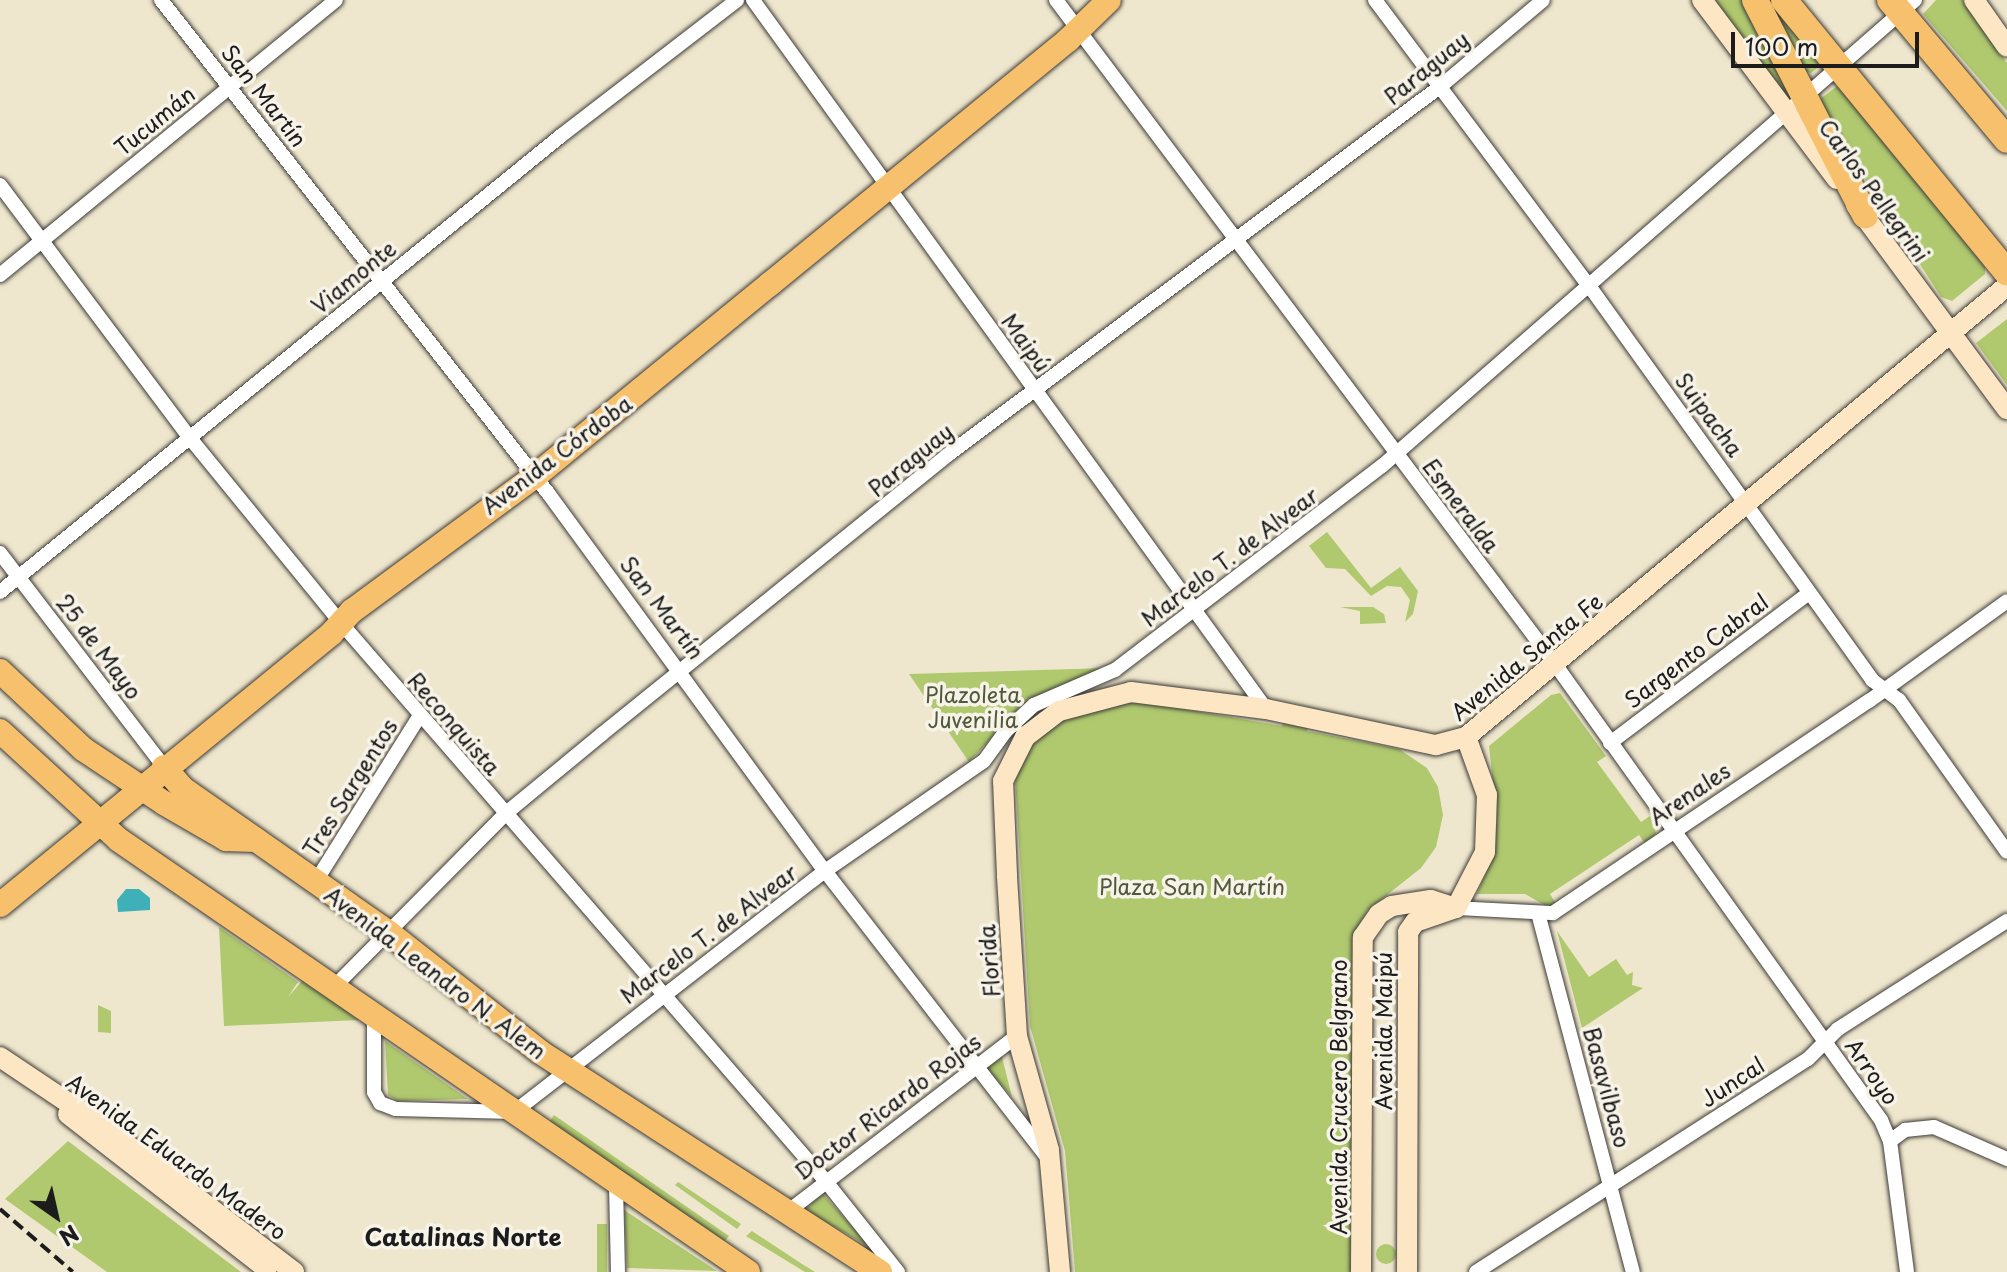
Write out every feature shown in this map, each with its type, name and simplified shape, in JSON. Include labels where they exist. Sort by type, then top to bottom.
[{"type":"highway","points":[[1755,0],[1795,103],[1865,215]]},
{"type":"highway","points":[[1784,0],[1841,64],[2007,272]]},
{"type":"highway","points":[[1902,4],[2007,140]]},
{"type":"main road","name":"Avenida Córdoba","points":[[0,905],[139,786],[432,547],[534,477],[1079,31],[1109,0]]},
{"type":"main road","points":[[1702,0],[1795,103]]},
{"type":"main road","points":[[1974,0],[2007,47]]},
{"type":"main road","name":"Carlos Pellegrini","points":[[1865,215],[1949,334],[2007,409]]},
{"type":"main road","name":"Avenida Santa Fe","points":[[1003,781],[1031,731],[1059,711],[1090,699],[1143,692],[1266,709],[1436,745],[1466,737],[2007,286]]},
{"type":"main road","name":"Avenida Leandro N. Alem","points":[[0,671],[83,749],[226,839],[258,840],[389,933],[566,1070],[880,1272]]},
{"type":"main road","points":[[0,731],[97,824],[335,986],[616,1185],[748,1272]]},
{"type":"main road","points":[[1456,908],[1473,881],[1489,836],[1481,768],[1466,737]]},
{"type":"main road","points":[[164,767],[182,788],[258,840]]},
{"type":"main road","name":"Florida","points":[[1003,781],[1017,1036],[1050,1161]]},
{"type":"main road","name":"Arenales","points":[[1371,925],[1379,914],[1403,902],[1431,900],[1456,908]]},
{"type":"main road","name":"Avenida Maipú","points":[[1407,1272],[1408,932],[1415,922],[1456,908]]},
{"type":"main road","points":[[1371,925],[1393,925],[1408,932]]},
{"type":"main road","name":"Avenida Crucero Belgrano","points":[[1361,1272],[1362,944],[1371,925]]},
{"type":"main road","name":"Avenida Eduardo Madero","points":[[0,1057],[100,1124],[294,1272]]},
{"type":"main road","name":"Avenida Eduardo Madero","points":[[30,1079],[93,1138],[272,1272]]},
{"type":"main road","points":[[1050,1161],[1060,1272]]},
{"type":"street","name":"San Martín","points":[[161,0],[534,477],[825,871],[1050,1161]]},
{"type":"street","name":"Tucumán","points":[[0,275],[336,0]]},
{"type":"street","name":"Viamonte","points":[[0,592],[380,282],[737,0]]},
{"type":"street","name":"Maipú","points":[[753,0],[1266,709]]},
{"type":"street","name":"Esmeralda","points":[[1056,0],[1555,664],[1673,833],[1826,1042]]},
{"type":"street","name":"Suipacha","points":[[1375,0],[1590,287],[1872,680],[1886,689],[2007,852]]},
{"type":"street","name":"Paraguay","points":[[335,986],[505,814],[680,671],[1035,390],[1441,86],[1543,0]]},
{"type":"street","name":"Marcelo T. de Alvear","points":[[514,1112],[825,871],[984,761],[1005,732],[1034,705],[1115,670],[1398,454],[1841,64],[1902,4]]},
{"type":"street","name":"Reconquista","points":[[0,185],[190,438],[341,623],[660,996],[824,1179],[898,1272]]},
{"type":"street","name":"25 de Mayo","points":[[0,553],[164,767]]},
{"type":"street","name":"Sargento Cabral","points":[[1610,743],[1809,593]]},
{"type":"street","name":"Arenales","points":[[1456,908],[1553,913],[1886,689],[2007,601]]},
{"type":"street","name":"Tres Sargentos","points":[[316,881],[419,717]]},
{"type":"street","points":[[984,761],[1003,781]]},
{"type":"street","name":"Basavilbaso","points":[[1538,913],[1633,1272]]},
{"type":"street","name":"Juncal","points":[[1476,1272],[1808,1059],[1826,1042],[2007,921]]},
{"type":"street","points":[[374,1014],[374,1092],[380,1103],[396,1109],[514,1112]]},
{"type":"street","name":"Doctor Ricardo Rojas","points":[[786,1213],[824,1179],[1017,1036]]},
{"type":"street","name":"Arroyo","points":[[1826,1042],[1881,1120],[1890,1141],[1913,1127],[1934,1127],[2007,1159]]},
{"type":"street","points":[[1890,1141],[1907,1272]]},
{"type":"street","points":[[616,1185],[618,1272]]},
{"type":"green space","points":[[1715,0],[1744,0],[1788,93],[1784,92]]},
{"type":"green space","points":[[1936,0],[1963,0],[2007,63],[2007,111],[1923,14]]},
{"type":"green space","points":[[1771,9],[1814,52],[1820,66],[1811,73],[1801,70]]},
{"type":"green space","points":[[1836,87],[1845,89],[1985,263],[1985,274],[1952,301],[1941,297],[1819,107],[1820,99]]},
{"type":"green space","points":[[2007,319],[2007,385],[1976,343]]},
{"type":"green space","points":[[1327,532],[1371,588],[1400,567],[1418,591],[1413,614],[1405,622],[1410,600],[1401,587],[1387,586],[1371,596],[1345,569],[1326,568],[1309,546]]},
{"type":"green space","points":[[1340,607],[1373,607],[1384,614],[1386,623],[1360,624],[1360,611]]},
{"type":"green space","name":"Plazoleta Juvenilia","points":[[1106,668],[1022,705],[969,762],[909,674]]},
{"type":"green space","points":[[1560,693],[1606,756],[1597,762],[1641,822],[1650,816],[1656,833],[1646,845],[1639,835],[1550,894],[1556,904],[1548,907],[1525,894],[1477,894],[1493,855],[1497,820],[1489,746],[1551,695]]},
{"type":"green space","name":"Plaza San Martín","points":[[1116,703],[1148,703],[1282,726],[1285,716],[1309,722],[1307,731],[1399,749],[1427,768],[1438,787],[1443,815],[1436,847],[1421,868],[1368,910],[1359,925],[1356,1272],[1075,1272],[1065,1151],[1030,1026],[1015,776],[1045,724]]},
{"type":"green space","points":[[219,927],[298,982],[288,997],[303,980],[359,1020],[224,1026]]},
{"type":"green space","points":[[1557,931],[1589,977],[1616,959],[1627,975],[1633,972],[1632,985],[1643,988],[1582,1028]]},
{"type":"green space","points":[[98,1005],[111,1011],[111,1033],[98,1032]]},
{"type":"green space","points":[[385,1041],[468,1099],[398,1101],[388,1095]]},
{"type":"green space","points":[[1000,1055],[1002,1057],[1012,1097],[984,1065]]},
{"type":"green space","points":[[554,1115],[729,1236],[724,1242],[548,1124]]},
{"type":"green space","points":[[68,1141],[241,1272],[107,1272],[5,1199]]},
{"type":"green space","points":[[678,1182],[741,1224],[737,1229],[675,1185]]},
{"type":"green space","points":[[822,1193],[866,1242],[866,1245],[805,1210]]},
{"type":"green space","points":[[624,1210],[717,1271],[627,1268]]},
{"type":"green space","points":[[597,1224],[607,1224],[607,1272],[597,1272]]},
{"type":"green space","points":[[752,1231],[815,1272],[805,1272],[746,1236]]},
{"type":"green space","points":[[1386,1244],[1393,1247],[1396,1254],[1393,1261],[1386,1264],[1379,1261],[1376,1254],[1379,1247]]},
{"type":"water","points":[[126,889],[139,889],[150,898],[150,910],[118,912],[117,900]]},
{"type":"railway","points":[[0,1209],[73,1272]]},
{"type":"district","name":"Catalinas Norte","points":[[463,1237]]}]
